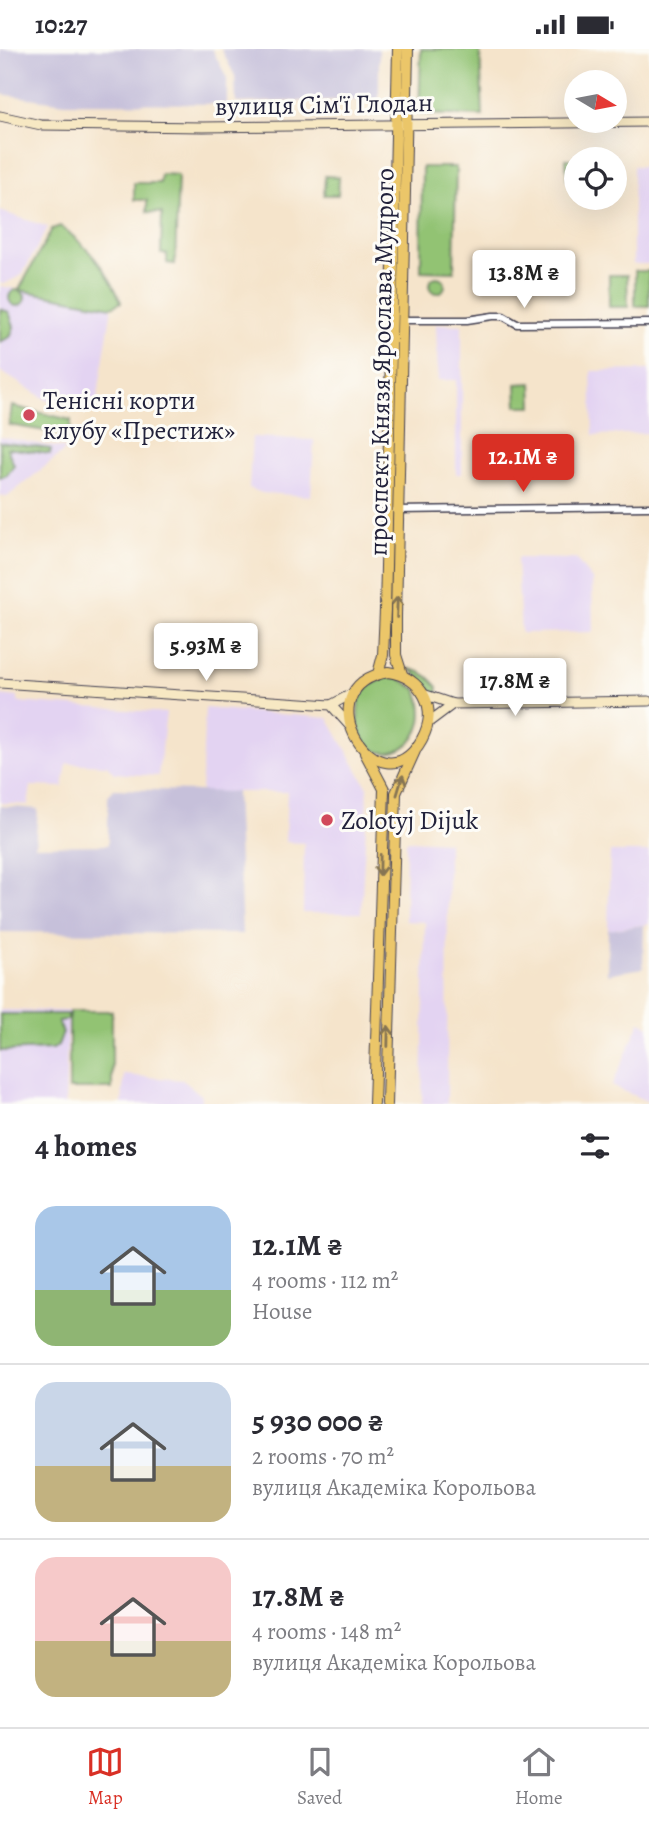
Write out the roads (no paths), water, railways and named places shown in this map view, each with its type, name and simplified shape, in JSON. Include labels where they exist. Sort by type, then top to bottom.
[{"type":"main road","name":"проспект Князя Ярослава Мудрого","points":[[398,49],[402,124],[402,320],[396,655],[402,674]]},
{"type":"main road","name":"проспект Князя Ярослава Мудрого","points":[[378,674],[383,655],[391,320],[408,49]]},
{"type":"main road","name":"вулиця Сім'ї Глодан","points":[[0,116],[59,125],[203,128],[649,122]]},
{"type":"main road","points":[[391,320],[402,320]]},
{"type":"main road","points":[[0,683],[331,705],[355,692],[364,681],[378,674],[402,674],[415,683],[428,702],[429,722],[396,793],[387,1104]]},
{"type":"main road","points":[[349,725],[355,692]]},
{"type":"main road","points":[[423,694],[453,705],[649,701]]},
{"type":"main road","points":[[331,705],[349,725],[357,745],[365,753],[384,789],[374,1104]]},
{"type":"main road","points":[[429,722],[453,705]]},
{"type":"main road","points":[[365,753],[388,761],[399,760],[415,751]]},
{"type":"street","points":[[402,320],[467,320],[503,316],[517,324],[649,323]]},
{"type":"street","points":[[387,511],[649,507]]},
{"type":"place","name":"Тенісні корти клубу «Престиж»","points":[[29,415]]},
{"type":"place","name":"Zolotyj Dijuk","points":[[327,820]]}]
